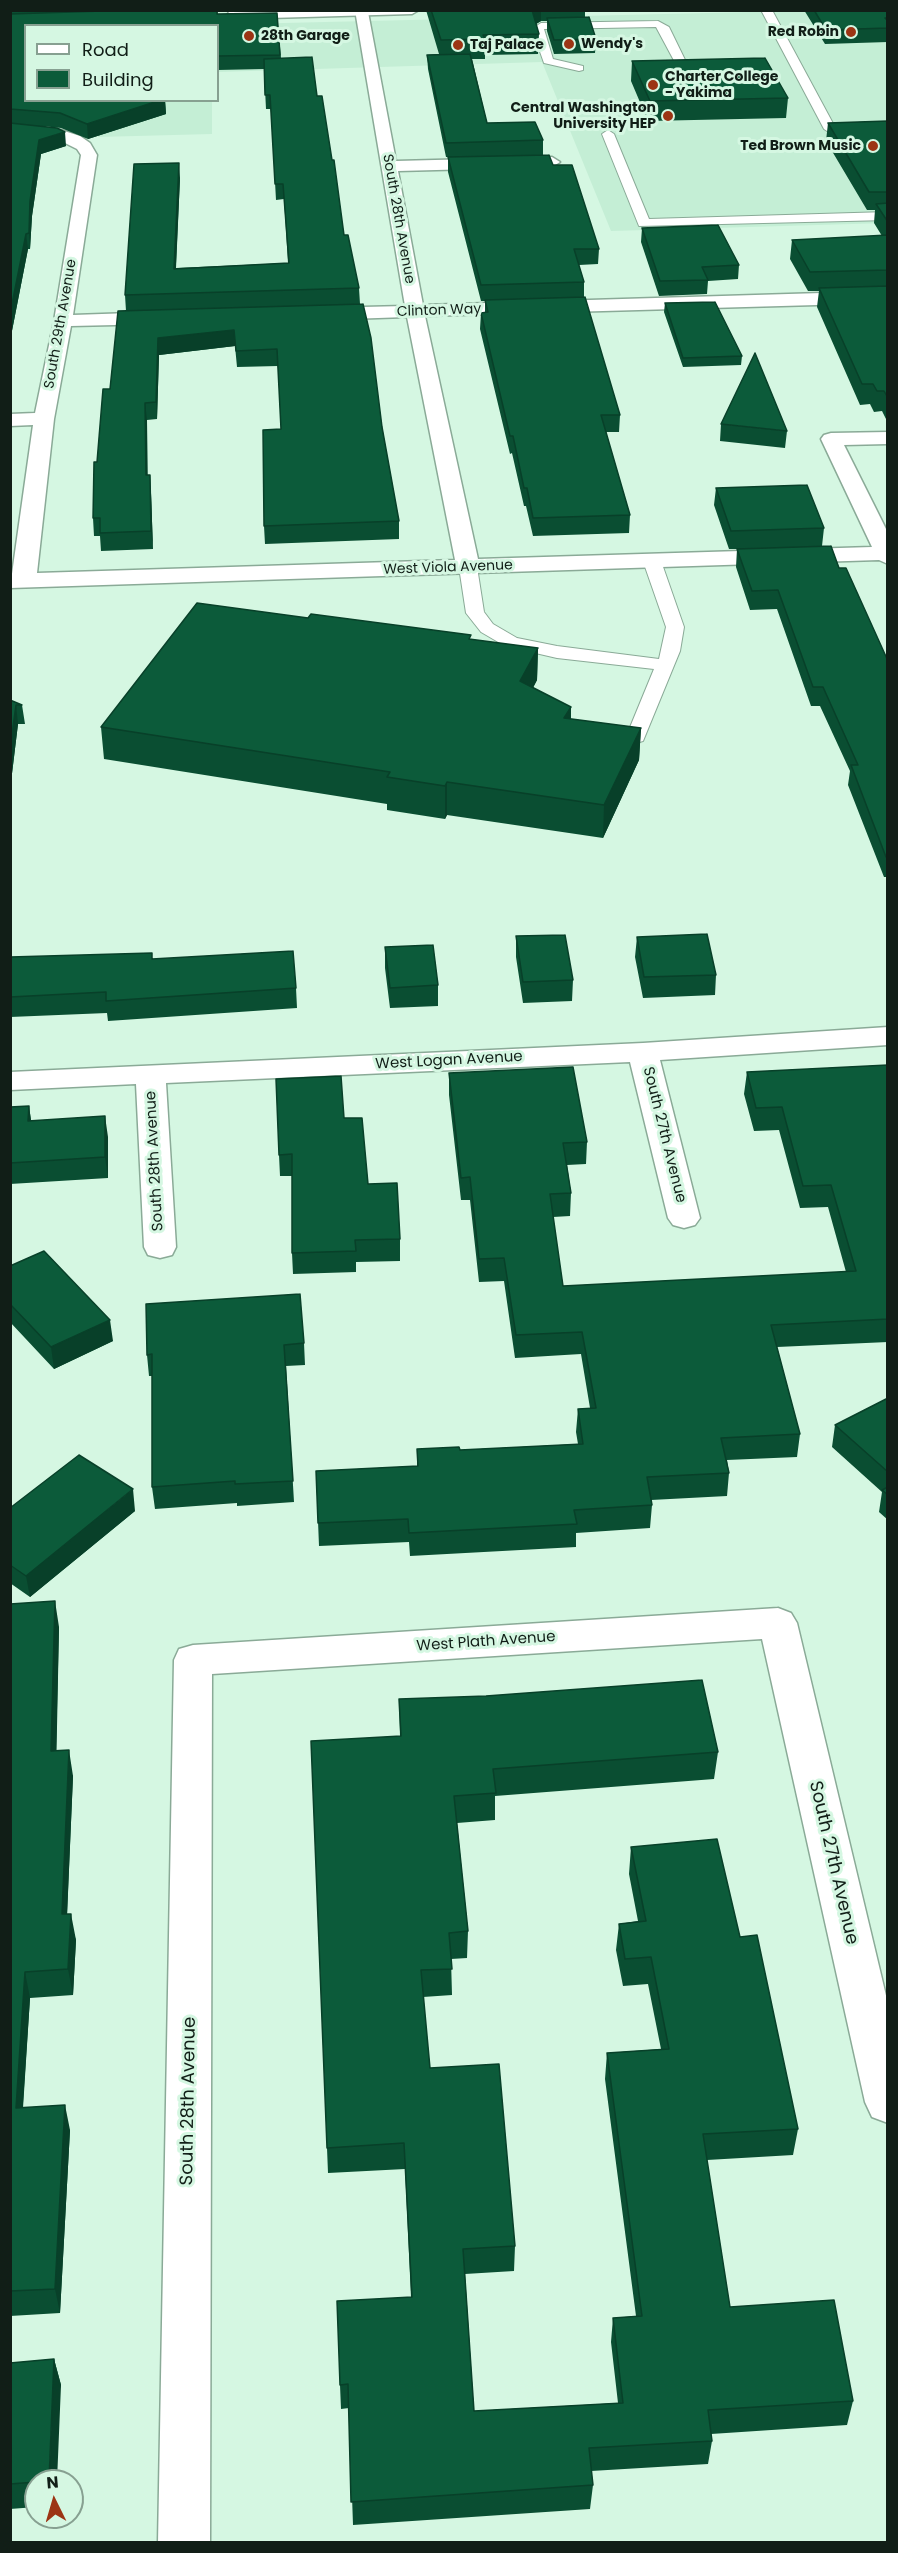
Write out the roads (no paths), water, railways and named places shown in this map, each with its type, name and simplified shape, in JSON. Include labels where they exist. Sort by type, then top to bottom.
[{"type":"street","points":[[218,15],[263,12],[412,10]]},
{"type":"street","name":"South 28th Avenue","points":[[361,12],[415,312],[468,567]]},
{"type":"street","name":"South 29th Avenue","points":[[10,130],[61,135],[74,139],[89,155],[18,581]]},
{"type":"street","points":[[388,166],[552,162]]},
{"type":"street","name":"Clinton Way","points":[[297,315],[888,297]]},
{"type":"street","points":[[63,321],[180,318]]},
{"type":"street","points":[[10,420],[44,419]]},
{"type":"street","points":[[886,555],[831,439],[888,438]]},
{"type":"street","name":"West Viola Avenue","points":[[18,581],[886,555]]},
{"type":"street","name":"West Logan Avenue","points":[[10,1081],[643,1052],[888,1036]]},
{"type":"street","name":"South 27th Avenue","points":[[643,1052],[684,1218]]},
{"type":"street","name":"South 28th Avenue","points":[[150,1074],[160,1247]]},
{"type":"street","name":"South 27th Avenue","points":[[778,1623],[888,2102]]},
{"type":"street","name":"West Plath Avenue","points":[[193,1660],[778,1623]]},
{"type":"street","name":"South 28th Avenue","points":[[184,2542],[193,1660]]},
{"type":"lane","points":[[766,10],[830,129]]},
{"type":"lane","points":[[579,68],[548,61],[538,29],[541,26],[658,24],[663,27],[682,66]]},
{"type":"lane","points":[[608,134],[644,223],[888,216]]},
{"type":"lane","points":[[636,737],[671,651],[675,627],[652,561]]},
{"type":"lane","points":[[468,567],[475,613],[487,628],[511,642],[557,652],[665,665]]},
{"type":"place","name":"Red Robin","points":[[851,32]]},
{"type":"place","name":"28th Garage","points":[[249,36]]},
{"type":"place","name":"Wendy's","points":[[569,44]]},
{"type":"place","name":"Taj Palace","points":[[458,45]]},
{"type":"place","name":"Charter College - Yakima","points":[[653,85]]},
{"type":"place","name":"Central Washington University HEP","points":[[668,116]]},
{"type":"place","name":"Ted Brown Music","points":[[873,146]]}]
